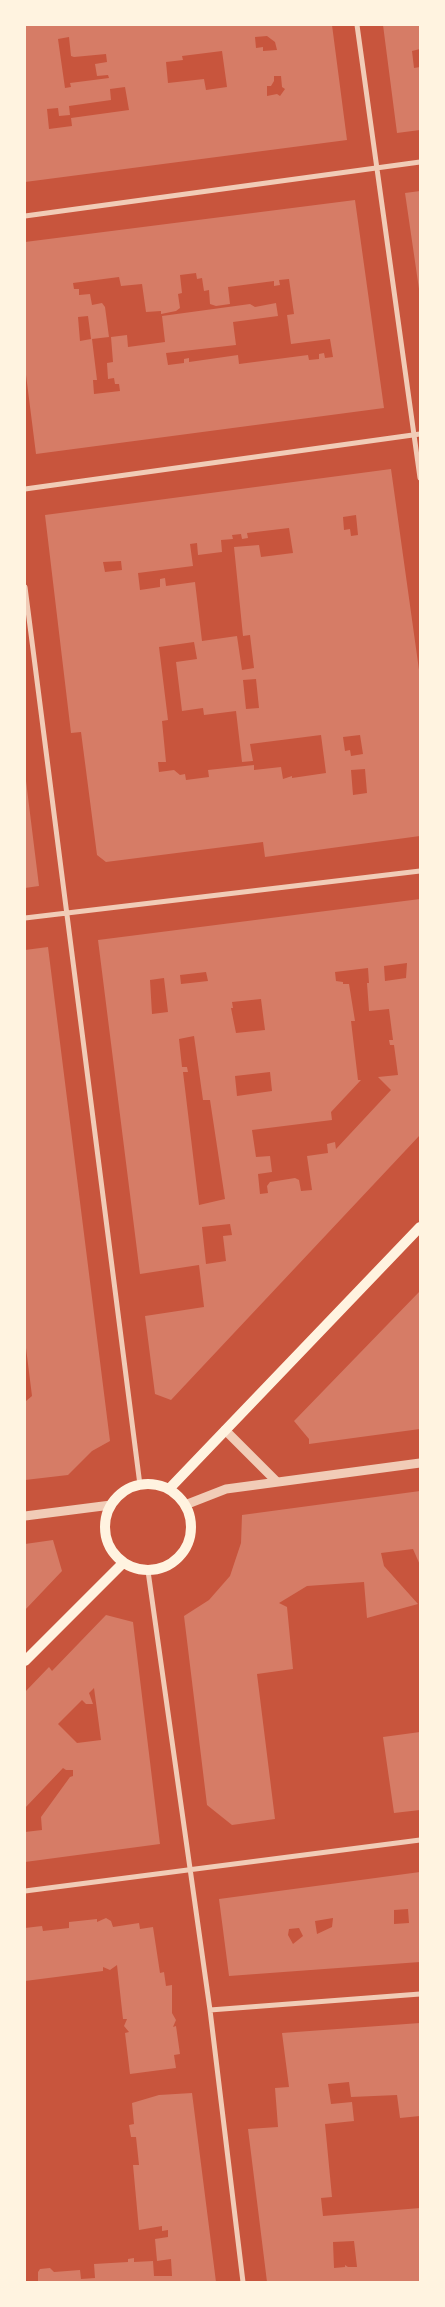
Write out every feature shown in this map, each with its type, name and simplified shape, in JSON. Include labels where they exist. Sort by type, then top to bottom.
[{"type":"main road","points":[[169,1489],[420,1227]]},
{"type":"main road","points":[[140,1485],[159,1485],[169,1489],[185,1505],[191,1522],[190,1540],[186,1549],[174,1562],[166,1567],[148,1571],[139,1570],[123,1563],[111,1550],[105,1532],[107,1514],[111,1505],[123,1492],[140,1485]]},
{"type":"main road","points":[[25,1662],[123,1563]]},
{"type":"street","points":[[357,25],[376,168],[417,434],[420,478]]},
{"type":"street","points":[[25,216],[420,162]]},
{"type":"street","points":[[25,489],[417,434]]},
{"type":"street","points":[[25,588],[140,1485]]},
{"type":"street","points":[[25,918],[420,871]]},
{"type":"street","points":[[225,1430],[276,1481]]},
{"type":"street","points":[[185,1505],[226,1489],[420,1463]]},
{"type":"street","points":[[25,1516],[111,1505]]},
{"type":"street","points":[[148,1571],[210,2010],[242,2282]]},
{"type":"street","points":[[25,1891],[420,1840]]},
{"type":"street","points":[[210,2010],[420,1994]]},
{"type":"building","points":[[25,25],[332,25],[347,140],[25,182]],"holes":[[[267,36],[275,42],[277,50],[263,51],[263,47],[256,48],[255,37]],[[69,37],[71,56],[74,57],[106,54],[107,62],[95,64],[97,76],[108,75],[109,78],[70,83],[71,87],[65,88],[58,39]],[[222,51],[227,87],[206,90],[204,79],[168,83],[166,62],[183,60],[182,56]],[[274,76],[281,76],[282,87],[285,89],[280,96],[277,94],[267,96],[267,86],[271,86]],[[125,87],[129,110],[71,118],[72,126],[49,129],[47,109],[58,108],[59,116],[70,115],[69,106],[111,100],[110,89]]]},
{"type":"building","points":[[383,25],[420,25],[420,49],[412,51],[414,68],[420,67],[420,130],[397,133]]},
{"type":"building","points":[[420,191],[420,289],[419,289],[405,193]]},
{"type":"building","points":[[355,200],[384,408],[36,454],[25,367],[25,242]],"holes":[[[196,273],[197,279],[202,278],[204,291],[209,290],[210,304],[216,306],[230,304],[228,287],[274,281],[274,286],[280,285],[279,280],[289,279],[294,314],[287,315],[291,344],[330,339],[333,357],[325,358],[324,353],[319,354],[319,359],[309,360],[308,355],[239,364],[238,355],[189,362],[189,358],[184,359],[184,363],[168,365],[166,353],[236,345],[233,322],[278,316],[276,303],[255,307],[250,304],[162,316],[165,342],[128,347],[127,335],[111,337],[113,362],[107,363],[108,379],[114,378],[115,384],[119,384],[120,391],[94,394],[93,380],[97,380],[92,339],[109,337],[105,307],[102,303],[92,305],[90,294],[79,295],[79,289],[74,289],[73,283],[119,277],[121,286],[142,284],[146,312],[161,311],[161,314],[176,311],[180,308],[178,294],[182,293],[180,275]],[[88,316],[91,339],[80,341],[78,317]]]},
{"type":"building","points":[[391,469],[420,677],[420,836],[265,857],[263,842],[106,862],[97,855],[81,732],[71,733],[45,515]],"holes":[[[356,515],[358,535],[351,536],[350,529],[344,530],[343,517]],[[289,528],[293,553],[261,557],[259,545],[234,547],[243,636],[250,635],[254,668],[242,670],[237,636],[202,641],[195,582],[166,586],[165,578],[160,579],[160,587],[140,590],[138,573],[193,566],[190,544],[197,543],[198,555],[222,552],[221,540],[233,539],[232,535],[241,534],[242,539],[248,538],[247,533]],[[121,561],[122,570],[105,572],[103,562]],[[194,642],[197,659],[176,662],[182,711],[203,708],[204,715],[236,711],[242,762],[253,761],[250,744],[321,735],[326,773],[292,778],[292,776],[283,779],[281,767],[254,770],[254,765],[208,770],[209,777],[186,780],[185,774],[180,775],[174,770],[159,772],[158,762],[166,762],[162,721],[168,720],[159,647]],[[256,679],[259,708],[246,709],[243,680]],[[360,735],[363,754],[351,756],[350,750],[345,751],[343,737]],[[365,769],[367,793],[353,795],[351,770]]]},
{"type":"building","points":[[25,782],[39,886],[25,888]]},
{"type":"building","points":[[420,899],[420,1135],[171,1400],[155,1394],[145,1316],[204,1307],[199,1265],[140,1274],[98,940]],"holes":[[[407,963],[406,978],[385,981],[384,966]],[[368,968],[369,1011],[389,1009],[393,1040],[389,1040],[390,1045],[394,1045],[398,1075],[378,1077],[391,1090],[336,1149],[335,1142],[327,1144],[328,1153],[307,1156],[312,1190],[301,1191],[299,1180],[295,1178],[270,1182],[267,1186],[268,1193],[260,1194],[258,1174],[272,1172],[270,1156],[256,1157],[252,1130],[332,1120],[331,1112],[361,1080],[358,1080],[351,1021],[355,1021],[349,984],[336,981],[335,972]],[[206,972],[208,981],[181,984],[180,975]],[[164,978],[168,1012],[152,1014],[150,980]],[[261,999],[265,1030],[236,1033],[231,1008],[233,1008],[232,1002]],[[194,1036],[203,1100],[210,1100],[225,1199],[199,1205],[183,1072],[188,1072],[187,1067],[182,1067],[179,1039]],[[270,1072],[272,1091],[237,1096],[235,1076]],[[230,1224],[232,1235],[223,1236],[226,1261],[206,1264],[202,1227]]]},
{"type":"building","points":[[48,947],[110,1441],[92,1451],[68,1475],[25,1480],[25,1399],[26,1401],[32,1396],[25,1340],[25,950]]},
{"type":"building","points":[[420,1291],[420,1429],[309,1444],[309,1439],[294,1421]]},
{"type":"building","points":[[420,1491],[420,1565],[413,1549],[381,1553],[384,1566],[418,1604],[367,1618],[364,1582],[307,1586],[279,1603],[287,1607],[293,1669],[257,1674],[275,1819],[232,1825],[207,1805],[184,1616],[209,1600],[230,1576],[241,1543],[242,1515]]},
{"type":"building","points":[[53,1540],[62,1571],[25,1610],[25,1544]]},
{"type":"building","points":[[106,1615],[133,1622],[160,1844],[25,1862],[25,1832],[42,1830],[41,1817],[70,1777],[73,1776],[73,1770],[63,1768],[25,1808],[25,1692],[49,1667],[52,1671]],"holes":[[[94,1688],[101,1740],[77,1743],[58,1724],[82,1700],[86,1704],[93,1704],[89,1693]]]},
{"type":"building","points":[[420,1732],[420,1810],[394,1813],[383,1737]]},
{"type":"building","points":[[420,1872],[420,1962],[229,1976],[219,1899]],"holes":[[[408,1909],[409,1923],[394,1924],[394,1910]],[[333,1918],[332,1927],[317,1934],[315,1921]],[[299,1928],[303,1936],[293,1944],[288,1935],[289,1929]]]},
{"type":"building","points":[[106,1918],[111,1921],[113,1927],[139,1923],[140,1929],[153,1927],[160,1973],[164,1972],[166,1986],[172,1985],[172,2013],[176,2020],[173,2027],[176,2026],[180,2054],[174,2055],[176,2068],[130,2074],[125,2033],[129,2032],[124,2026],[127,2019],[123,2019],[117,1965],[110,1970],[103,1967],[103,1971],[25,1981],[25,1928],[42,1926],[43,1931],[69,1928],[69,1922],[97,1919],[97,1922]]},
{"type":"building","points":[[420,2023],[420,2116],[400,2118],[397,2095],[351,2097],[349,2082],[328,2084],[331,2104],[352,2102],[354,2121],[325,2124],[332,2197],[321,2198],[323,2216],[420,2208],[420,2282],[267,2282],[248,2129],[278,2127],[275,2088],[289,2087],[282,2033]],"holes":[[[354,2241],[357,2267],[345,2265],[345,2267],[334,2268],[333,2242]]]},
{"type":"building","points":[[192,2093],[216,2282],[38,2282],[38,2272],[40,2269],[50,2268],[54,2272],[80,2270],[81,2279],[95,2278],[94,2264],[128,2262],[128,2259],[134,2258],[134,2262],[153,2261],[154,2276],[172,2276],[171,2259],[157,2261],[155,2239],[168,2237],[168,2230],[162,2231],[162,2226],[139,2230],[133,2165],[139,2165],[136,2137],[131,2137],[129,2125],[134,2124],[132,2103],[159,2095]]}]
